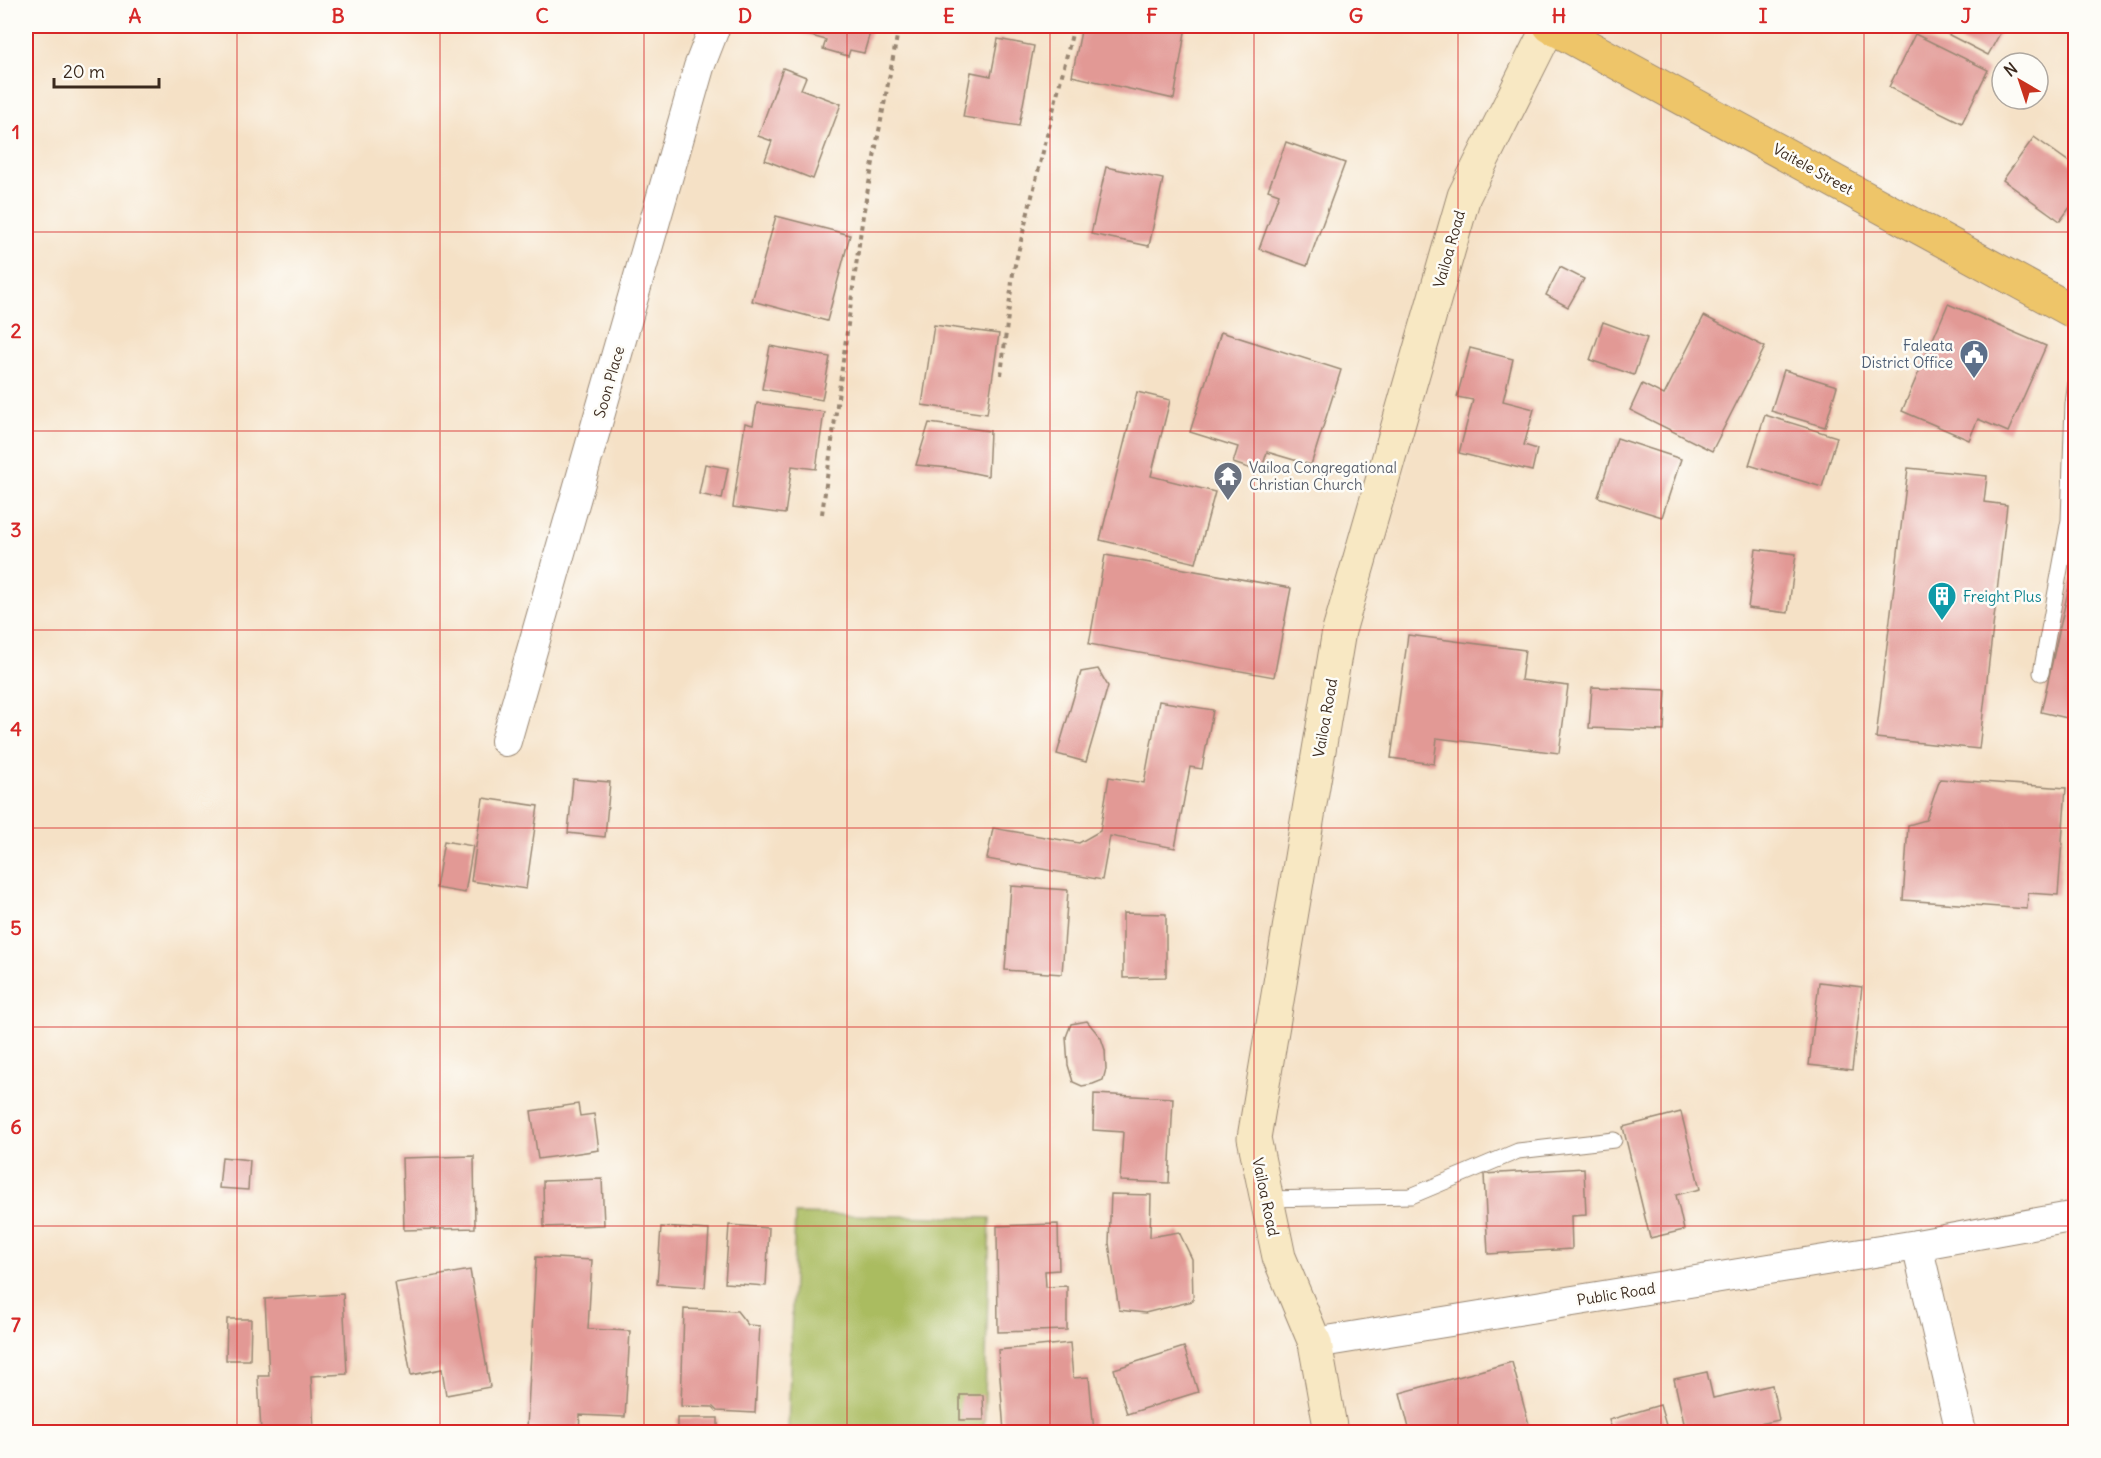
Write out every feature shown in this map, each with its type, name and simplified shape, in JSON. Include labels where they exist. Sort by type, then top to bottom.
[{"type":"main road","name":"Vaitele Street","points":[[1549,26],[2076,313]]},
{"type":"main road","name":"Vailoa Road","points":[[1331,1432],[1315,1343],[1279,1257],[1254,1138],[1340,632],[1464,196],[1549,26]]},
{"type":"street","name":"Soon Place","points":[[507,741],[699,67],[715,26]]},
{"type":"street","name":"Public Road","points":[[1315,1343],[1917,1245],[2076,1216]]},
{"type":"street","points":[[1917,1245],[1962,1432]]},
{"type":"lane","points":[[2041,673],[2068,520],[2076,382]]},
{"type":"lane","points":[[1267,1200],[1411,1196],[1518,1151],[1614,1140]]},
{"type":"path","points":[[822,514],[863,215],[899,26]]},
{"type":"path","points":[[1001,375],[1013,273],[1074,26]]},
{"type":"green space","points":[[795,1214],[990,1218],[984,1432],[788,1432]]},
{"type":"building","points":[[794,26],[872,26],[864,53],[850,50],[848,56],[823,49],[826,40],[793,31]]},
{"type":"building","points":[[956,26],[984,26],[982,33]]},
{"type":"building","points":[[1082,26],[1186,26],[1174,99],[1072,76]]},
{"type":"building","points":[[1932,26],[2004,26],[1988,55]]},
{"type":"building","points":[[1915,34],[1988,70],[1962,123],[1889,87]]},
{"type":"building","points":[[998,39],[1034,46],[1019,126],[963,117],[971,72],[991,76]]},
{"type":"building","points":[[783,68],[806,77],[801,89],[841,104],[813,179],[765,160],[772,141],[758,136]]},
{"type":"building","points":[[2034,137],[2076,167],[2076,199],[2060,221],[2003,180]]},
{"type":"building","points":[[1286,142],[1345,163],[1307,266],[1259,249],[1279,194],[1268,190]]},
{"type":"building","points":[[1106,167],[1163,179],[1149,246],[1091,234]]},
{"type":"building","points":[[776,216],[850,235],[827,321],[752,301]]},
{"type":"building","points":[[1560,267],[1584,279],[1568,307],[1546,295]]},
{"type":"building","name":"Faleata District Office","points":[[1948,304],[2046,346],[2008,432],[1978,419],[1969,440],[1902,411]]},
{"type":"building","points":[[1704,316],[1765,347],[1712,451],[1630,410],[1642,384],[1664,395]]},
{"type":"building","points":[[1603,322],[1647,338],[1634,375],[1590,360]]},
{"type":"building","points":[[934,325],[999,334],[987,414],[922,405]]},
{"type":"building","points":[[1221,332],[1341,370],[1311,465],[1267,452],[1261,472],[1233,463],[1238,447],[1190,432]]},
{"type":"building","points":[[770,346],[830,357],[822,400],[762,389]]},
{"type":"building","points":[[1470,348],[1513,359],[1503,401],[1534,409],[1524,445],[1537,449],[1532,471],[1459,453],[1473,400],[1457,397]]},
{"type":"building","points":[[1784,370],[1837,386],[1825,427],[1771,411]]},
{"type":"building","points":[[1137,392],[1170,400],[1151,476],[1215,492],[1196,563],[1100,540]]},
{"type":"building","points":[[757,403],[824,412],[816,469],[792,466],[785,514],[733,507],[745,423],[753,425]]},
{"type":"building","points":[[1765,415],[1837,437],[1822,487],[1749,465]]},
{"type":"building","points":[[929,423],[990,431],[988,476],[950,468],[916,465]]},
{"type":"building","points":[[1617,438],[1681,459],[1662,517],[1598,497]]},
{"type":"building","points":[[705,464],[728,468],[722,499],[699,494]]},
{"type":"building","name":"Freight Plus","points":[[1908,468],[1987,476],[1984,502],[2007,505],[1979,749],[1876,738]]},
{"type":"building","points":[[1756,549],[1796,554],[1788,613],[1748,608]]},
{"type":"building","points":[[1105,555],[1291,588],[1274,677],[1089,644]]},
{"type":"building","points":[[2076,560],[2076,720],[2041,712]]},
{"type":"building","points":[[1408,635],[1525,650],[1521,680],[1568,686],[1559,753],[1437,738],[1434,764],[1391,758]]},
{"type":"building","points":[[1098,669],[1108,686],[1086,762],[1057,754],[1081,672]]},
{"type":"building","points":[[1592,687],[1666,690],[1664,731],[1589,728]]},
{"type":"building","points":[[1159,701],[1213,710],[1202,769],[1190,767],[1175,848],[1110,836],[1102,880],[987,859],[993,828],[1079,843],[1100,831],[1109,777],[1144,783]]},
{"type":"building","points":[[573,779],[610,782],[605,837],[568,833]]},
{"type":"building","points":[[1940,779],[2066,788],[2058,895],[2028,893],[2027,909],[1903,900],[1908,825],[1926,820]]},
{"type":"building","points":[[483,798],[538,806],[526,889],[471,881]]},
{"type":"building","points":[[444,841],[473,846],[465,893],[436,888]]},
{"type":"building","points":[[1011,886],[1068,890],[1062,974],[1005,970]]},
{"type":"building","points":[[1123,913],[1166,914],[1166,977],[1123,978]]},
{"type":"building","points":[[1819,982],[1862,987],[1852,1070],[1809,1065]]},
{"type":"building","points":[[1087,1021],[1101,1038],[1105,1050],[1106,1069],[1103,1080],[1082,1086],[1073,1082],[1068,1065],[1066,1037],[1071,1024]]},
{"type":"building","points":[[1094,1094],[1173,1098],[1169,1183],[1120,1181],[1123,1132],[1093,1130]]},
{"type":"building","points":[[578,1104],[580,1116],[594,1114],[599,1150],[538,1159],[531,1111]]},
{"type":"building","points":[[1681,1112],[1700,1189],[1676,1195],[1684,1230],[1650,1238],[1623,1127]]},
{"type":"building","points":[[474,1156],[475,1228],[404,1230],[402,1158]]},
{"type":"building","points":[[222,1157],[250,1160],[248,1190],[219,1188]]},
{"type":"building","points":[[1584,1168],[1586,1215],[1571,1216],[1572,1249],[1488,1254],[1484,1174]]},
{"type":"building","points":[[602,1179],[604,1225],[544,1227],[543,1181]]},
{"type":"building","points":[[1111,1194],[1151,1195],[1150,1237],[1179,1232],[1192,1259],[1193,1301],[1145,1313],[1119,1310],[1109,1243]]},
{"type":"building","points":[[1058,1224],[1059,1270],[1045,1271],[1046,1287],[1067,1286],[1067,1330],[998,1332],[997,1226]]},
{"type":"building","points":[[729,1225],[769,1228],[766,1286],[725,1283]]},
{"type":"building","points":[[661,1227],[709,1230],[705,1287],[657,1284]]},
{"type":"building","points":[[536,1257],[592,1260],[588,1329],[630,1331],[625,1417],[580,1415],[579,1431],[527,1428]]},
{"type":"building","points":[[470,1270],[490,1387],[446,1395],[442,1369],[411,1375],[395,1283]]},
{"type":"building","points":[[343,1294],[347,1374],[311,1376],[314,1432],[261,1432],[258,1376],[269,1376],[265,1299]]},
{"type":"building","points":[[684,1309],[737,1311],[748,1325],[760,1326],[755,1413],[717,1411],[713,1407],[681,1406]]},
{"type":"building","points":[[227,1319],[251,1319],[250,1360],[226,1360]]},
{"type":"building","points":[[1070,1343],[1073,1378],[1089,1377],[1094,1432],[1004,1432],[998,1350]]},
{"type":"building","points":[[1184,1347],[1198,1392],[1127,1414],[1114,1369]]},
{"type":"building","points":[[1512,1362],[1531,1432],[1410,1432],[1400,1393]]},
{"type":"building","points":[[1707,1372],[1713,1398],[1772,1385],[1779,1420],[1755,1425],[1756,1432],[1686,1432],[1674,1379]]},
{"type":"building","points":[[960,1395],[983,1395],[984,1420],[960,1420]]},
{"type":"building","points":[[1660,1405],[1668,1432],[1613,1432],[1609,1420]]},
{"type":"building","points":[[677,1418],[718,1418],[718,1432],[677,1432]]},
{"type":"place","name":"Faleata District Office","points":[[1974,380]]},
{"type":"place","name":"Vailoa Congregational Christian Church","points":[[1228,502]]},
{"type":"place","name":"Freight Plus","points":[[1942,622]]}]
